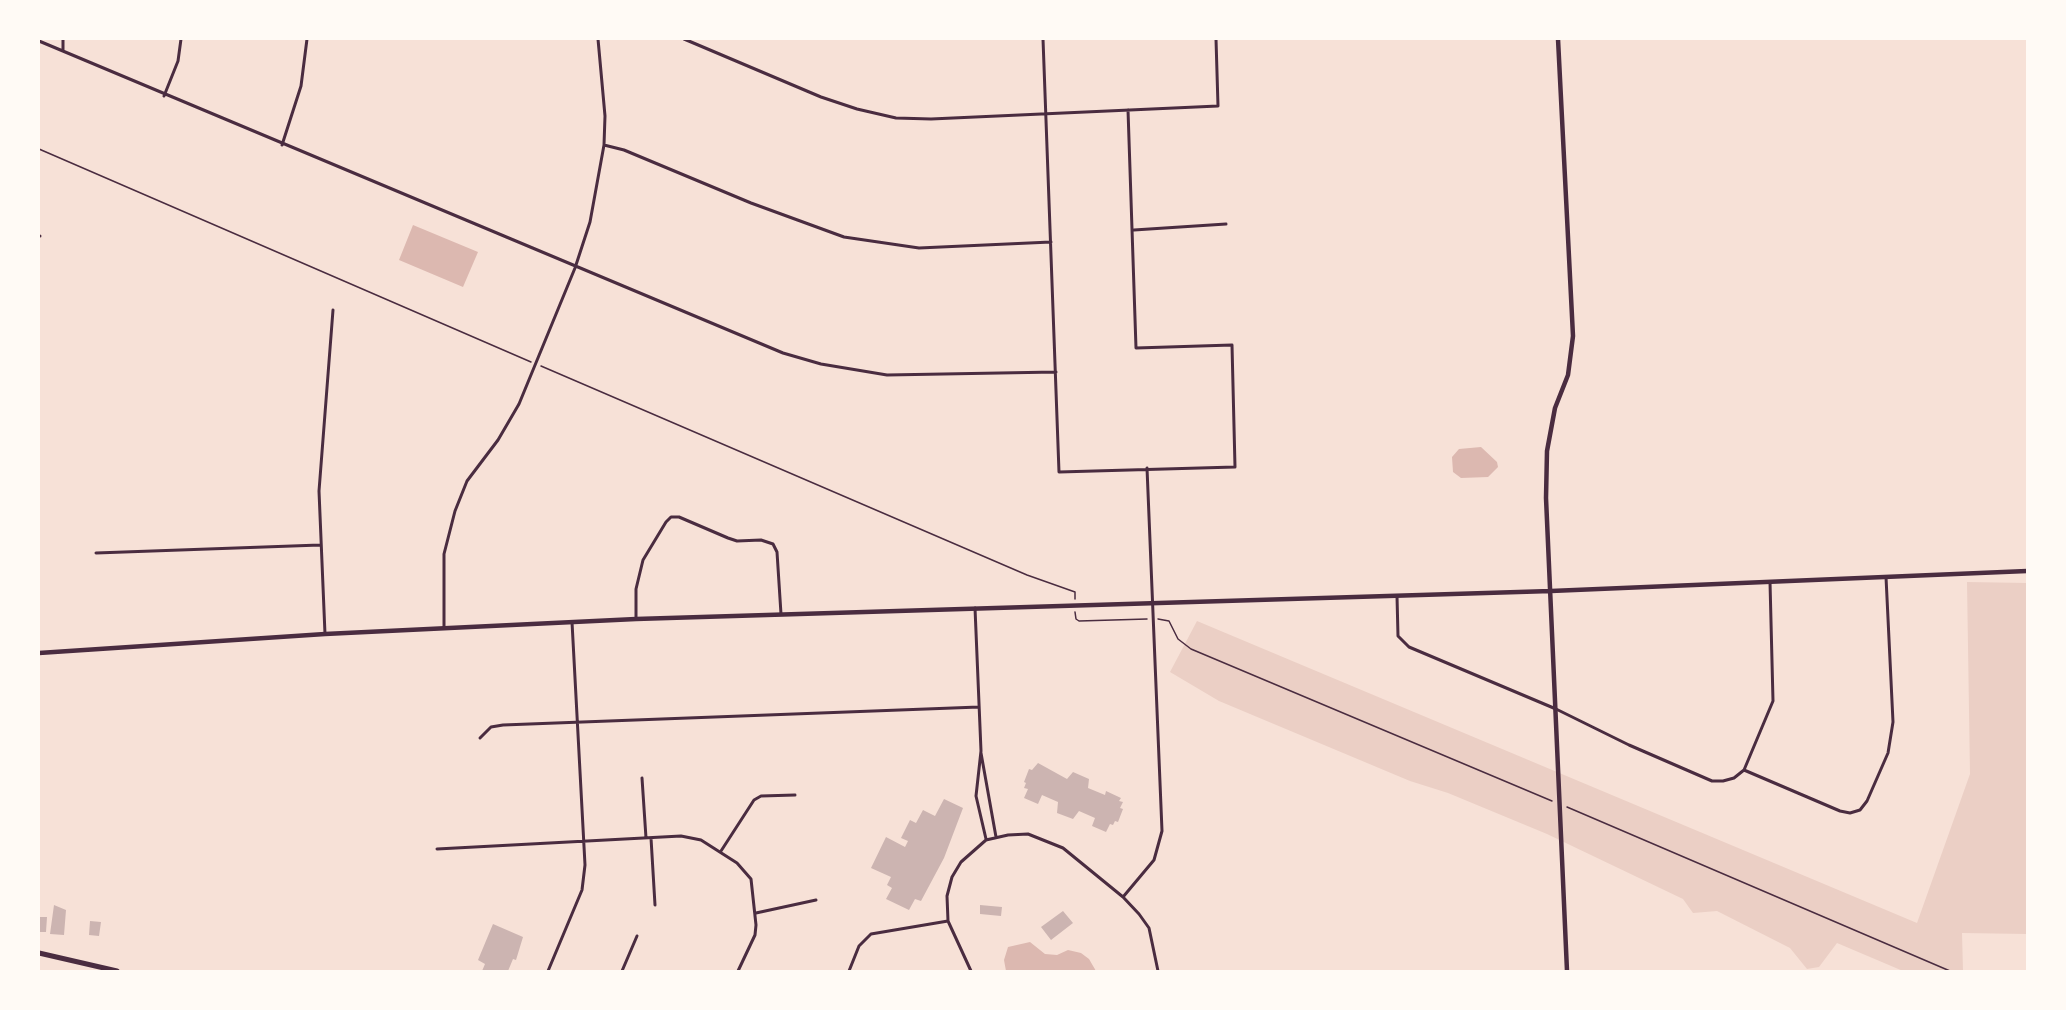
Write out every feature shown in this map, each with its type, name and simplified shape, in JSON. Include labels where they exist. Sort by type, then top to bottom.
[{"type":"main road","points":[[39,953],[117,971]]},
{"type":"street","points":[[63,39],[63,51]]},
{"type":"street","points":[[164,96],[178,61],[181,39]]},
{"type":"street","points":[[282,145],[301,86],[307,39]]},
{"type":"street","points":[[444,628],[444,554],[455,511],[467,480],[498,440],[519,404],[575,268],[590,222],[604,145],[605,116],[598,39]]},
{"type":"street","points":[[684,39],[821,97],[879,115],[931,119],[1218,106],[1216,39]]},
{"type":"street","points":[[1043,39],[1059,472],[1235,467],[1232,345],[1136,348],[1134,230],[1128,110]]},
{"type":"street","points":[[1558,39],[1573,336],[1568,375],[1555,408],[1547,451],[1568,971]]},
{"type":"street","points":[[39,41],[164,96],[783,353],[821,364],[877,374],[923,376],[1056,372]]},
{"type":"street","points":[[604,145],[624,150],[761,207],[844,237],[919,248],[1051,242]]},
{"type":"street","points":[[1134,230],[1226,224]]},
{"type":"street","points":[[325,634],[319,491],[333,310]]},
{"type":"street","points":[[1123,897],[1154,860],[1162,831],[1147,468]]},
{"type":"street","points":[[636,619],[636,589],[643,560],[671,517],[679,517],[737,541],[760,540],[773,544],[777,552],[781,616]]},
{"type":"street","points":[[96,553],[320,545]]},
{"type":"street","points":[[39,653],[325,634],[636,619],[1551,591],[2027,572]]},
{"type":"street","points":[[1744,770],[1840,811],[1850,813],[1860,810],[1867,801],[1888,753],[1893,722],[1886,577]]},
{"type":"street","points":[[1397,596],[1398,636],[1409,647],[1556,709],[1629,745],[1713,781],[1734,778],[1744,770],[1773,701],[1770,582]]},
{"type":"street","points":[[975,609],[981,751],[976,796],[986,840]]},
{"type":"street","points":[[548,971],[582,890],[585,865],[572,622]]},
{"type":"street","points":[[480,738],[492,727],[503,725],[980,707]]},
{"type":"street","points":[[981,751],[996,837]]},
{"type":"street","points":[[642,778],[655,905]]},
{"type":"street","points":[[721,851],[754,800],[761,796],[795,795]]},
{"type":"street","points":[[970,971],[948,921],[947,896],[952,878],[961,862],[986,840],[1028,834],[1051,841],[1063,848],[1123,897],[1149,928],[1158,971]]},
{"type":"street","points":[[437,849],[681,836],[701,840],[737,863],[751,879],[756,913],[755,935],[738,971]]},
{"type":"street","points":[[756,913],[816,900]]},
{"type":"street","points":[[849,971],[859,946],[871,934],[948,921]]},
{"type":"street","points":[[622,971],[637,936]]},
{"type":"path","points":[[39,149],[1016,571],[1075,592],[1075,596]]},
{"type":"path","points":[[1075,617],[1079,621],[1145,619]]},
{"type":"path","points":[[1163,619],[1172,626],[1178,639],[1191,649],[1553,802]]},
{"type":"path","points":[[1572,810],[1950,971]]},
{"type":"shaded area","points":[[413,225],[478,252],[463,287],[399,260]]},
{"type":"shaded area","points":[[1481,447],[1497,462],[1498,467],[1488,477],[1461,478],[1453,472],[1452,457],[1459,449]]},
{"type":"shaded area","points":[[1967,582],[2027,583],[2027,934],[1962,933],[1963,971],[1903,971],[1837,943],[1819,967],[1807,969],[1790,948],[1717,911],[1693,913],[1683,899],[1547,834],[1448,793],[1410,781],[1219,701],[1170,672],[1197,621],[1917,923],[1970,774]]},
{"type":"shaded area","points":[[1030,942],[1045,954],[1057,955],[1068,950],[1081,953],[1089,959],[1096,971],[1006,971],[1004,960],[1008,947]]},
{"type":"building","points":[[1038,763],[1067,779],[1073,772],[1089,779],[1088,788],[1105,795],[1106,791],[1121,798],[1119,801],[1123,802],[1120,808],[1123,809],[1118,822],[1110,824],[1106,832],[1092,826],[1095,818],[1079,811],[1073,819],[1057,813],[1058,802],[1042,795],[1038,804],[1024,798],[1028,789],[1024,788],[1026,783],[1024,782],[1029,769],[1032,770]]},
{"type":"building","points":[[944,799],[963,808],[944,858],[921,901],[915,899],[909,910],[886,899],[892,888],[887,885],[891,877],[871,868],[886,837],[905,847],[908,841],[901,838],[910,820],[916,823],[923,810],[935,816]]},
{"type":"building","points":[[54,905],[66,910],[64,935],[50,934]]},
{"type":"building","points":[[980,905],[1002,907],[1001,916],[980,914]]},
{"type":"building","points":[[1063,911],[1073,923],[1051,940],[1041,927]]},
{"type":"building","points":[[39,917],[47,917],[46,932],[39,932]]},
{"type":"building","points":[[90,921],[101,922],[99,936],[89,935]]},
{"type":"building","points":[[493,924],[523,937],[516,960],[513,959],[508,971],[482,971],[485,964],[478,960]]}]
